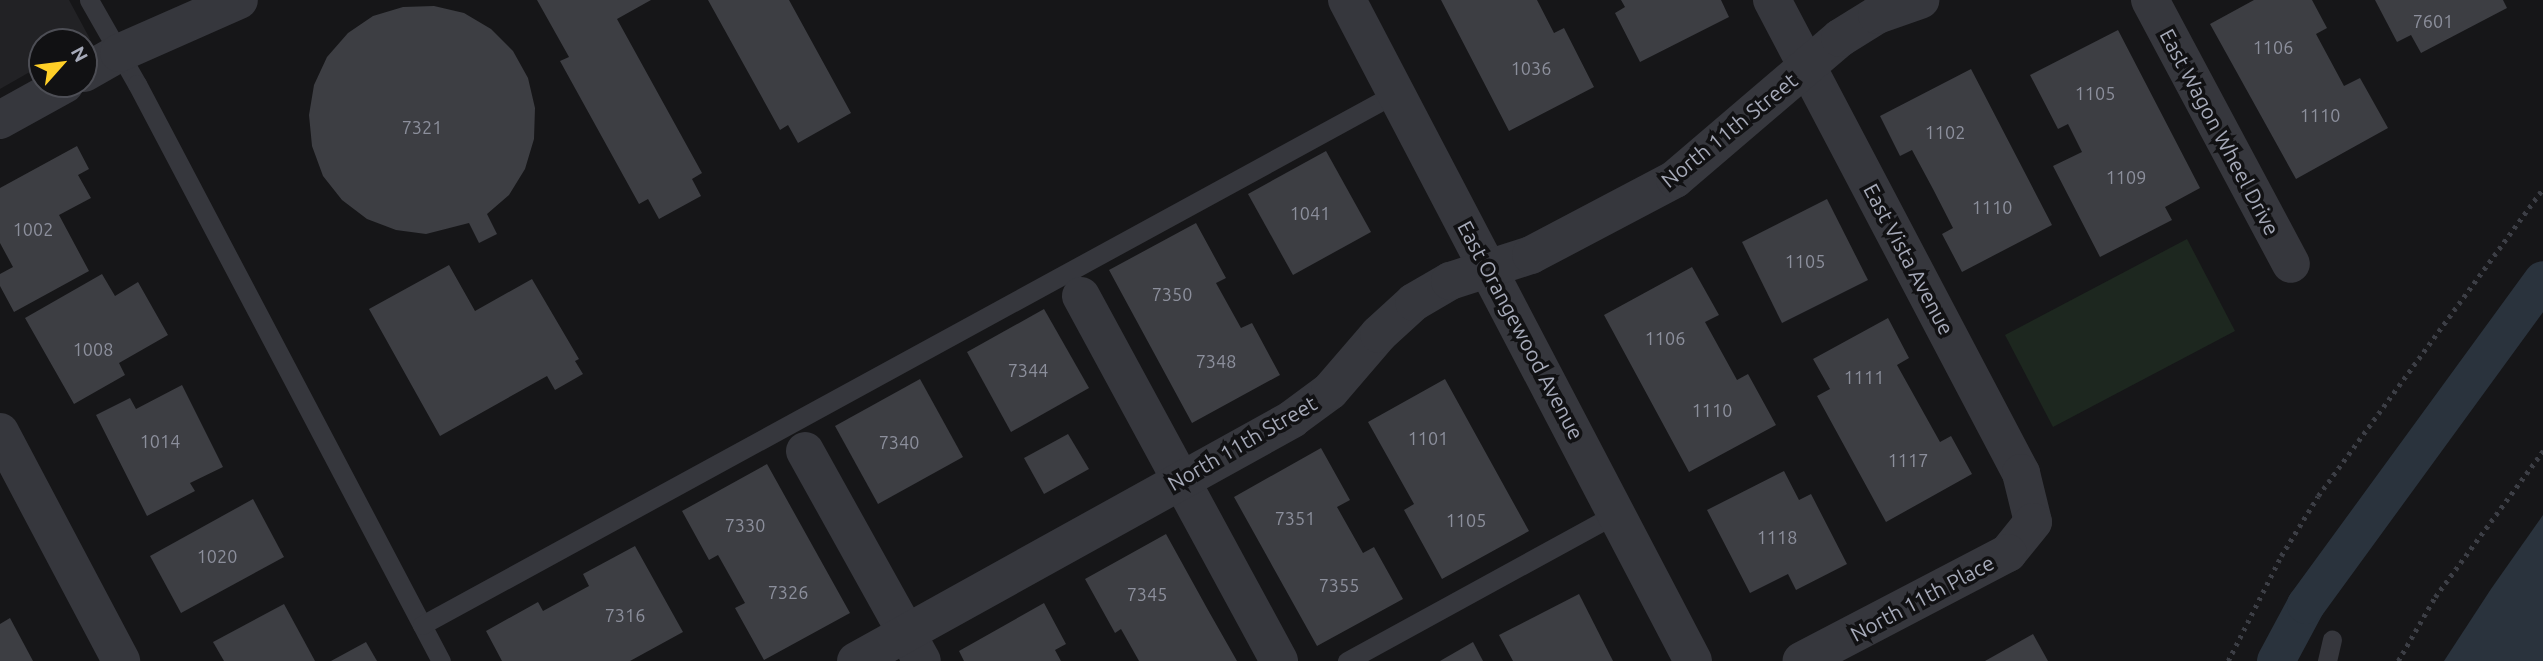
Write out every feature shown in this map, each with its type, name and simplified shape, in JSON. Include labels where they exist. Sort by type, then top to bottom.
[{"type":"street","points":[[98,65],[119,53],[239,0]]},
{"type":"street","name":"East Orangewood Avenue","points":[[1347,0],[1693,661]]},
{"type":"street","name":"East Vista Avenue","points":[[1772,0],[2021,473],[2033,522]]},
{"type":"street","name":"North 11th Street","points":[[856,661],[914,648],[1181,480],[1292,419],[1330,391],[1379,334],[1414,302],[1450,281],[1531,255],[1675,179],[1840,38],[1877,15],[1920,0]]},
{"type":"street","name":"East Wagon Wheel Drive","points":[[2150,0],[2291,264]]},
{"type":"street","points":[[0,120],[40,98]]},
{"type":"street","points":[[1081,296],[1279,661]]},
{"type":"street","points":[[0,432],[121,661]]},
{"type":"street","points":[[805,451],[914,648]]},
{"type":"street","name":"North 11th Place","points":[[1801,661],[2008,553],[2033,522]]},
{"type":"lane","points":[[89,0],[441,661]]},
{"type":"lane","points":[[422,625],[1069,268],[1396,93]]},
{"type":"lane","points":[[1347,661],[1617,513]]},
{"type":"lane","points":[[2327,661],[2332,640]]},
{"type":"path","points":[[2228,661],[2281,556],[2318,496],[2543,189]]},
{"type":"path","points":[[2398,661],[2435,597],[2543,451]]},
{"type":"shaded area","points":[[0,0],[69,0],[84,28],[28,28],[28,73],[0,89]]},
{"type":"shaded area","points":[[2187,239],[2235,331],[2053,427],[2005,335]]},
{"type":"shaded area","points":[[2543,515],[2543,661],[2444,661],[2491,589]]},
{"type":"building","points":[[537,0],[651,0],[617,19],[702,173],[692,179],[701,196],[659,219],[648,199],[639,204],[560,61],[569,57]]},
{"type":"building","points":[[708,0],[789,0],[851,113],[798,143],[788,125],[780,130]]},
{"type":"building","points":[[1441,0],[1537,0],[1554,33],[1564,28],[1594,87],[1509,131]]},
{"type":"building","points":[[1621,0],[1721,0],[1729,17],[1640,62],[1615,13],[1625,7]]},
{"type":"building","points":[[2254,0],[2312,0],[2327,28],[2316,34],[2344,86],[2360,78],[2388,128],[2296,179],[2210,24]]},
{"type":"building","points":[[2375,0],[2503,0],[2507,8],[2421,53],[2411,35],[2397,42]]},
{"type":"building","points":[[434,6],[464,13],[491,29],[513,51],[528,78],[535,108],[534,139],[525,169],[509,195],[487,214],[497,234],[479,243],[469,223],[426,234],[396,230],[367,219],[342,200],[323,176],[312,146],[309,115],[314,85],[327,57],[348,33],[373,16],[403,7]]},
{"type":"building","points":[[2118,30],[2200,188],[2165,207],[2172,220],[2100,257],[2053,166],[2082,152],[2068,124],[2058,129],[2030,75]]},
{"type":"building","points":[[1971,69],[2052,225],[1962,272],[1942,234],[1953,228],[1933,189],[1912,150],[1900,156],[1880,116]]},
{"type":"building","points":[[77,146],[89,169],[78,175],[91,198],[59,215],[89,271],[14,312],[0,286],[0,274],[13,267],[0,243],[0,188]]},
{"type":"building","points":[[1326,151],[1371,232],[1293,275],[1248,194]]},
{"type":"building","points":[[1827,199],[1868,280],[1782,323],[1742,242]]},
{"type":"building","points":[[1196,223],[1226,278],[1216,283],[1241,328],[1252,323],[1280,375],[1192,423],[1109,270]]},
{"type":"building","points":[[449,265],[475,311],[532,279],[579,359],[575,361],[583,374],[555,390],[547,376],[440,436],[369,309]]},
{"type":"building","points":[[1692,267],[1719,315],[1705,322],[1737,380],[1748,374],[1776,425],[1689,472],[1604,315]]},
{"type":"building","points":[[102,274],[115,296],[138,282],[168,335],[119,363],[125,375],[74,404],[25,318]]},
{"type":"building","points":[[1044,309],[1089,388],[1011,432],[967,352]]},
{"type":"building","points":[[1888,318],[1909,358],[1897,365],[1940,442],[1951,436],[1972,474],[1886,522],[1817,396],[1830,389],[1813,359]]},
{"type":"building","points":[[920,379],[963,457],[878,504],[835,426]]},
{"type":"building","points":[[1445,379],[1529,531],[1442,579],[1404,510],[1414,504],[1368,422]]},
{"type":"building","points":[[182,385],[223,467],[190,483],[195,491],[147,516],[96,415],[130,398],[136,409]]},
{"type":"building","points":[[1068,434],[1089,469],[1044,494],[1024,458]]},
{"type":"building","points":[[1321,448],[1350,500],[1337,507],[1363,553],[1374,547],[1403,599],[1317,646],[1234,497]]},
{"type":"building","points":[[767,464],[850,613],[764,660],[735,608],[745,603],[718,555],[709,560],[682,511]]},
{"type":"building","points":[[1784,471],[1799,500],[1811,494],[1847,564],[1796,590],[1788,574],[1750,593],[1707,510]]},
{"type":"building","points":[[253,499],[284,557],[181,613],[150,556]]},
{"type":"building","points":[[1166,534],[1237,661],[1139,661],[1121,629],[1115,633],[1085,579]]},
{"type":"building","points":[[635,546],[683,632],[630,661],[502,661],[486,631],[538,602],[543,611],[589,586],[583,574]]},
{"type":"building","points":[[1579,594],[1613,661],[1513,661],[1499,635]]},
{"type":"building","points":[[1044,603],[1066,644],[1055,650],[1061,661],[964,661],[959,651]]},
{"type":"building","points":[[284,604],[315,661],[224,661],[213,642]]},
{"type":"building","points":[[10,618],[33,661],[0,661],[0,624]]},
{"type":"building","points":[[2033,634],[2048,661],[1985,661]]},
{"type":"building","points":[[366,642],[377,661],[331,661]]},
{"type":"building","points":[[1473,642],[1483,661],[1440,661]]},
{"type":"waterway","points":[[2276,661],[2306,605],[2543,280]]}]
